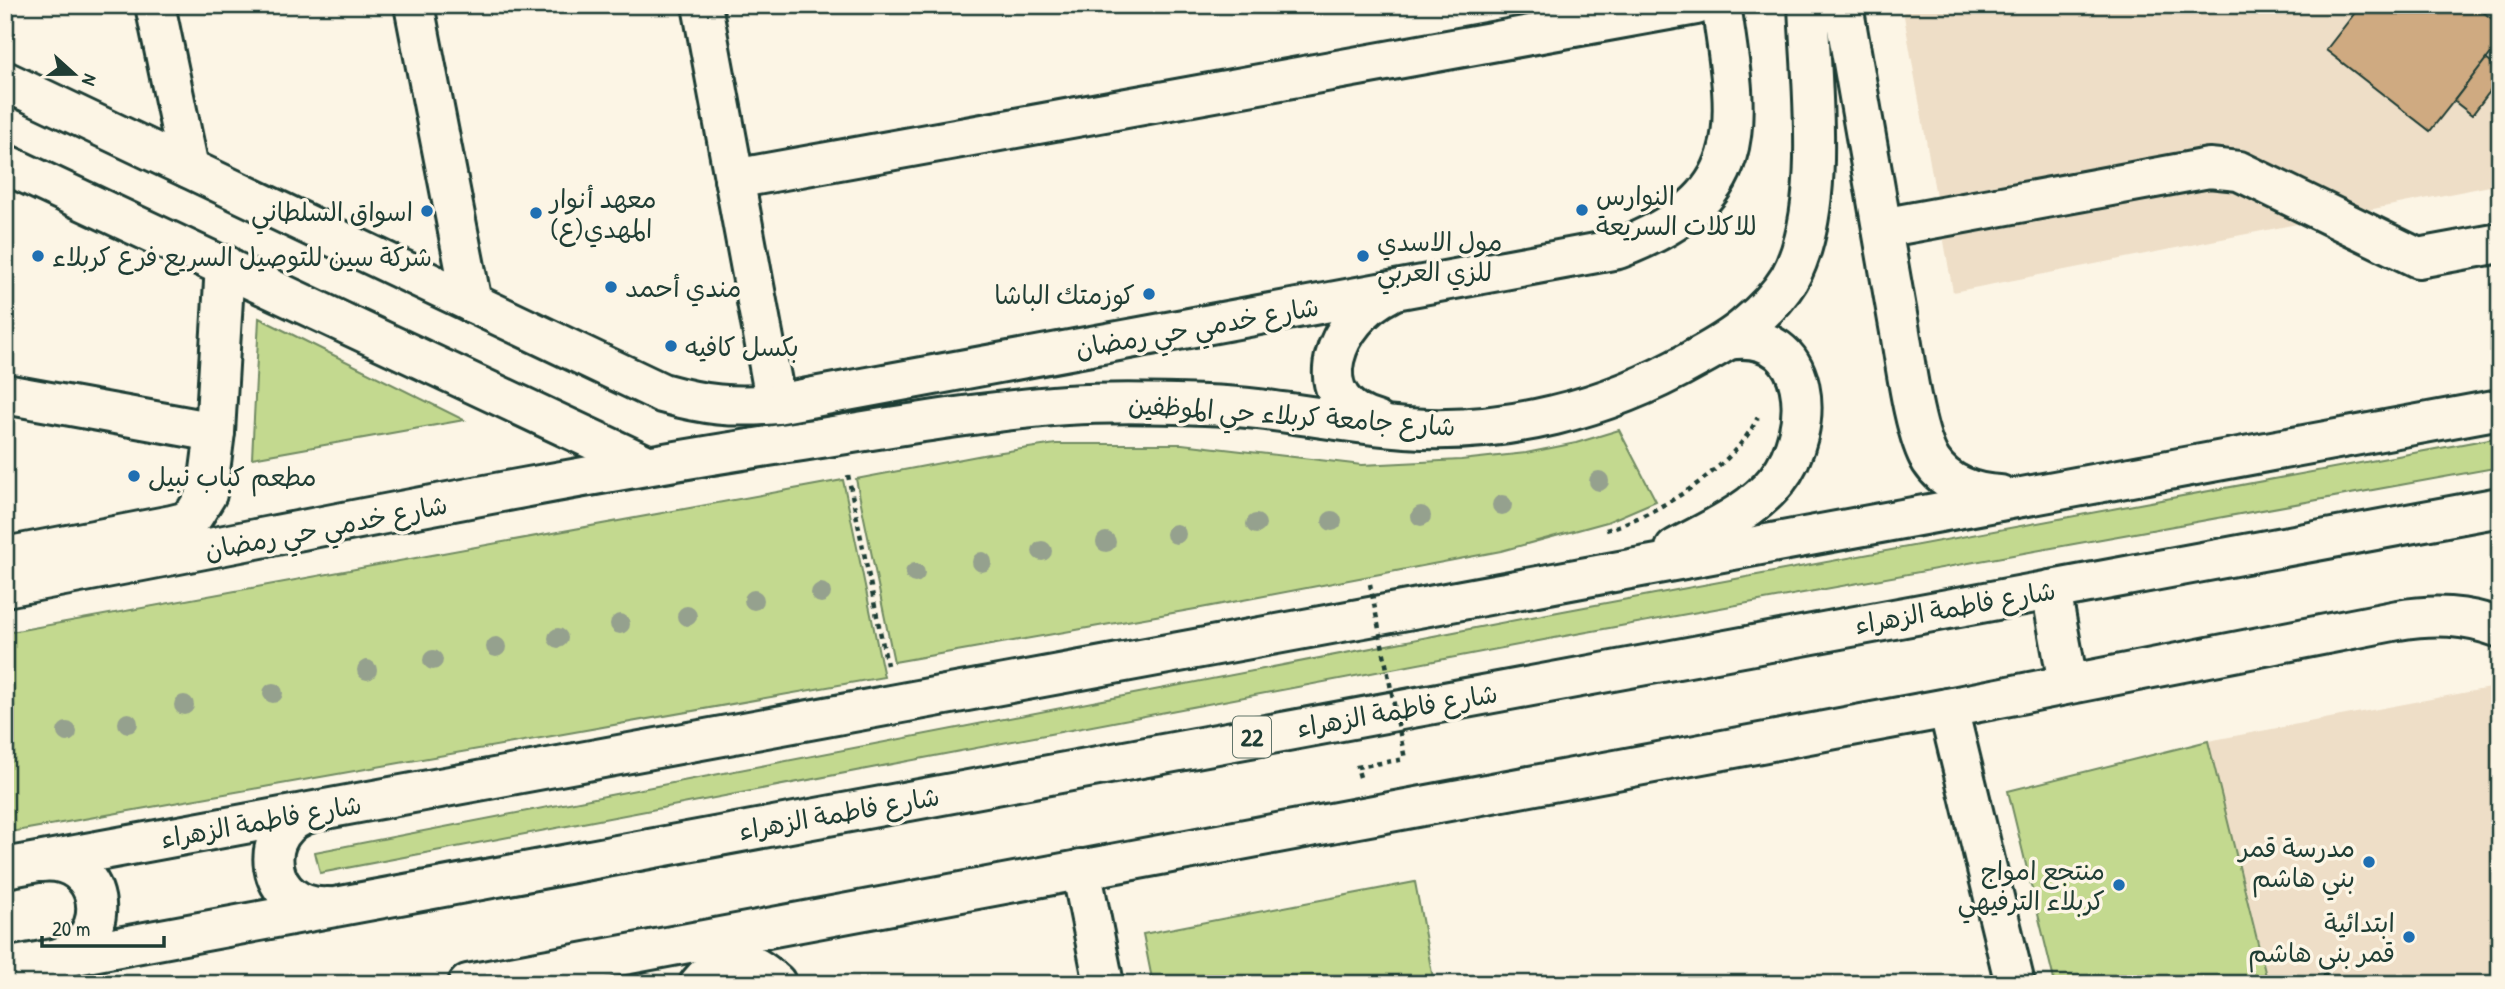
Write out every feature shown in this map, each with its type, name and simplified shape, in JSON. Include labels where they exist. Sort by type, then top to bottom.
[{"type":"main road","points":[[155,5],[189,169]]},
{"type":"main road","points":[[414,5],[472,303]]},
{"type":"main road","points":[[702,5],[776,404]]},
{"type":"main road","points":[[734,179],[1696,5]]},
{"type":"main road","name":"شارع خدمي حي رمضان","points":[[5,81],[662,393],[699,404],[776,404],[1618,249],[1651,236],[1689,212],[1719,178],[1726,163],[1734,110],[1721,5]]},
{"type":"main road","name":"شارع جامعة كربلاء حي الموظفين","points":[[647,465],[1000,412],[1069,405],[1213,405],[1407,428],[1486,426],[1535,420],[1601,401],[1673,371],[1728,340],[1747,326],[1778,295],[1790,278],[1802,247],[1813,192],[1808,5]]},
{"type":"main road","points":[[1843,5],[1920,436],[1930,459],[1957,486],[1996,495],[2037,494]]},
{"type":"main road","points":[[5,164],[647,465]]},
{"type":"main road","points":[[1881,228],[2208,168],[2239,171],[2418,258],[2500,243]]},
{"type":"main road","name":"شارع خدمي حي رمضان","points":[[5,556],[184,522],[202,505],[207,494],[215,432],[225,265]]},
{"type":"main road","points":[[1394,290],[1364,309],[1350,326],[1333,361],[1333,378],[1336,393],[1343,404],[1354,413],[1378,422],[1407,428]]},
{"type":"main road","points":[[1636,567],[1713,528],[1761,497],[1779,478],[1796,446],[1802,420],[1802,396],[1800,381],[1793,368],[1785,357],[1768,345],[1748,340],[1728,340]]},
{"type":"main road","points":[[5,394],[215,432]]},
{"type":"main road","name":"شارع فاطمة الزهراء","points":[[21,865],[2500,409]]},
{"type":"main road","name":"شارع خدمي حي رمضان","points":[[5,587],[647,465]]},
{"type":"main road","name":"شارع فاطمة الزهراء","points":[[5,968],[2500,507]]},
{"type":"main road","points":[[2456,515],[2500,524]]},
{"type":"main road","points":[[2051,590],[2068,683]]},
{"type":"main road","points":[[468,984],[1948,708],[2425,615],[2454,616],[2500,628]]},
{"type":"main road","points":[[1948,708],[2014,983]]},
{"type":"main road","points":[[315,811],[297,818],[283,830],[275,847],[274,865],[279,884],[292,898],[308,906],[328,907]]},
{"type":"main road","points":[[21,865],[54,861],[70,866],[89,883],[96,900],[96,917],[91,933],[80,947],[57,959]]},
{"type":"main road","points":[[1081,869],[1104,984]]},
{"type":"main road","points":[[768,928],[776,984]]},
{"type":"main road","points":[[674,946],[689,984]]},
{"type":"main road","points":[[699,984],[710,971],[724,963],[739,961],[754,965],[776,984]]},
{"type":"path","points":[[839,435],[891,684],[892,704]]},
{"type":"path","points":[[1357,767],[1405,759],[1370,584]]},
{"type":"shaded area","points":[[1902,5],[2500,5],[2500,184],[1953,292]]},
{"type":"shaded area","name":"مدرسة قمر بني هاشم","points":[[2500,686],[2500,984],[2268,984],[2208,741]]},
{"type":"green space","points":[[259,318],[464,420],[252,458]]},
{"type":"green space","points":[[1619,430],[1656,501],[1607,522],[1501,551],[1201,608],[894,662],[856,479],[1056,444],[1182,444],[1362,465],[1461,460],[1526,453],[1576,443]]},
{"type":"green space","points":[[2500,437],[2500,467],[1565,636],[320,873],[315,852],[1563,611]]},
{"type":"green space","points":[[843,480],[884,677],[5,833],[5,633]]},
{"type":"green space","points":[[2208,741],[2268,984],[2055,984],[2008,791]]},
{"type":"green space","points":[[1415,882],[1434,984],[1153,984],[1143,934]]},
{"type":"building","points":[[2361,5],[2474,5],[2500,25],[2500,42],[2430,131],[2326,50]]},
{"type":"building","points":[[2486,59],[2500,70],[2500,78],[2472,115],[2454,101]]},
{"type":"place","name":"النوارس للاكلات السريعة","points":[[1582,210]]},
{"type":"place","name":"اسواق السلطاني","points":[[427,211]]},
{"type":"place","name":"معهد أنوار المهدي(ع)","points":[[536,213]]},
{"type":"place","name":"شركة سين للتوصيل السريع فرع كربلاء","points":[[38,256]]},
{"type":"place","name":"مول الاسدي للزي العربي","points":[[1363,256]]},
{"type":"place","name":"مندي أحمد","points":[[611,287]]},
{"type":"place","name":"كوزمتك الباشا","points":[[1149,294]]},
{"type":"place","name":"بكسل كافيه","points":[[671,346]]},
{"type":"place","name":"مطعم كباب نبيل","points":[[134,476]]},
{"type":"place","name":"مدرسة قمر بني هاشم","points":[[2369,862]]},
{"type":"place","name":"منتجع امواج كربلاء الترفيهي","points":[[2119,885]]},
{"type":"place","name":"ابتدائية قمر بني هاشم","points":[[2409,937]]}]
